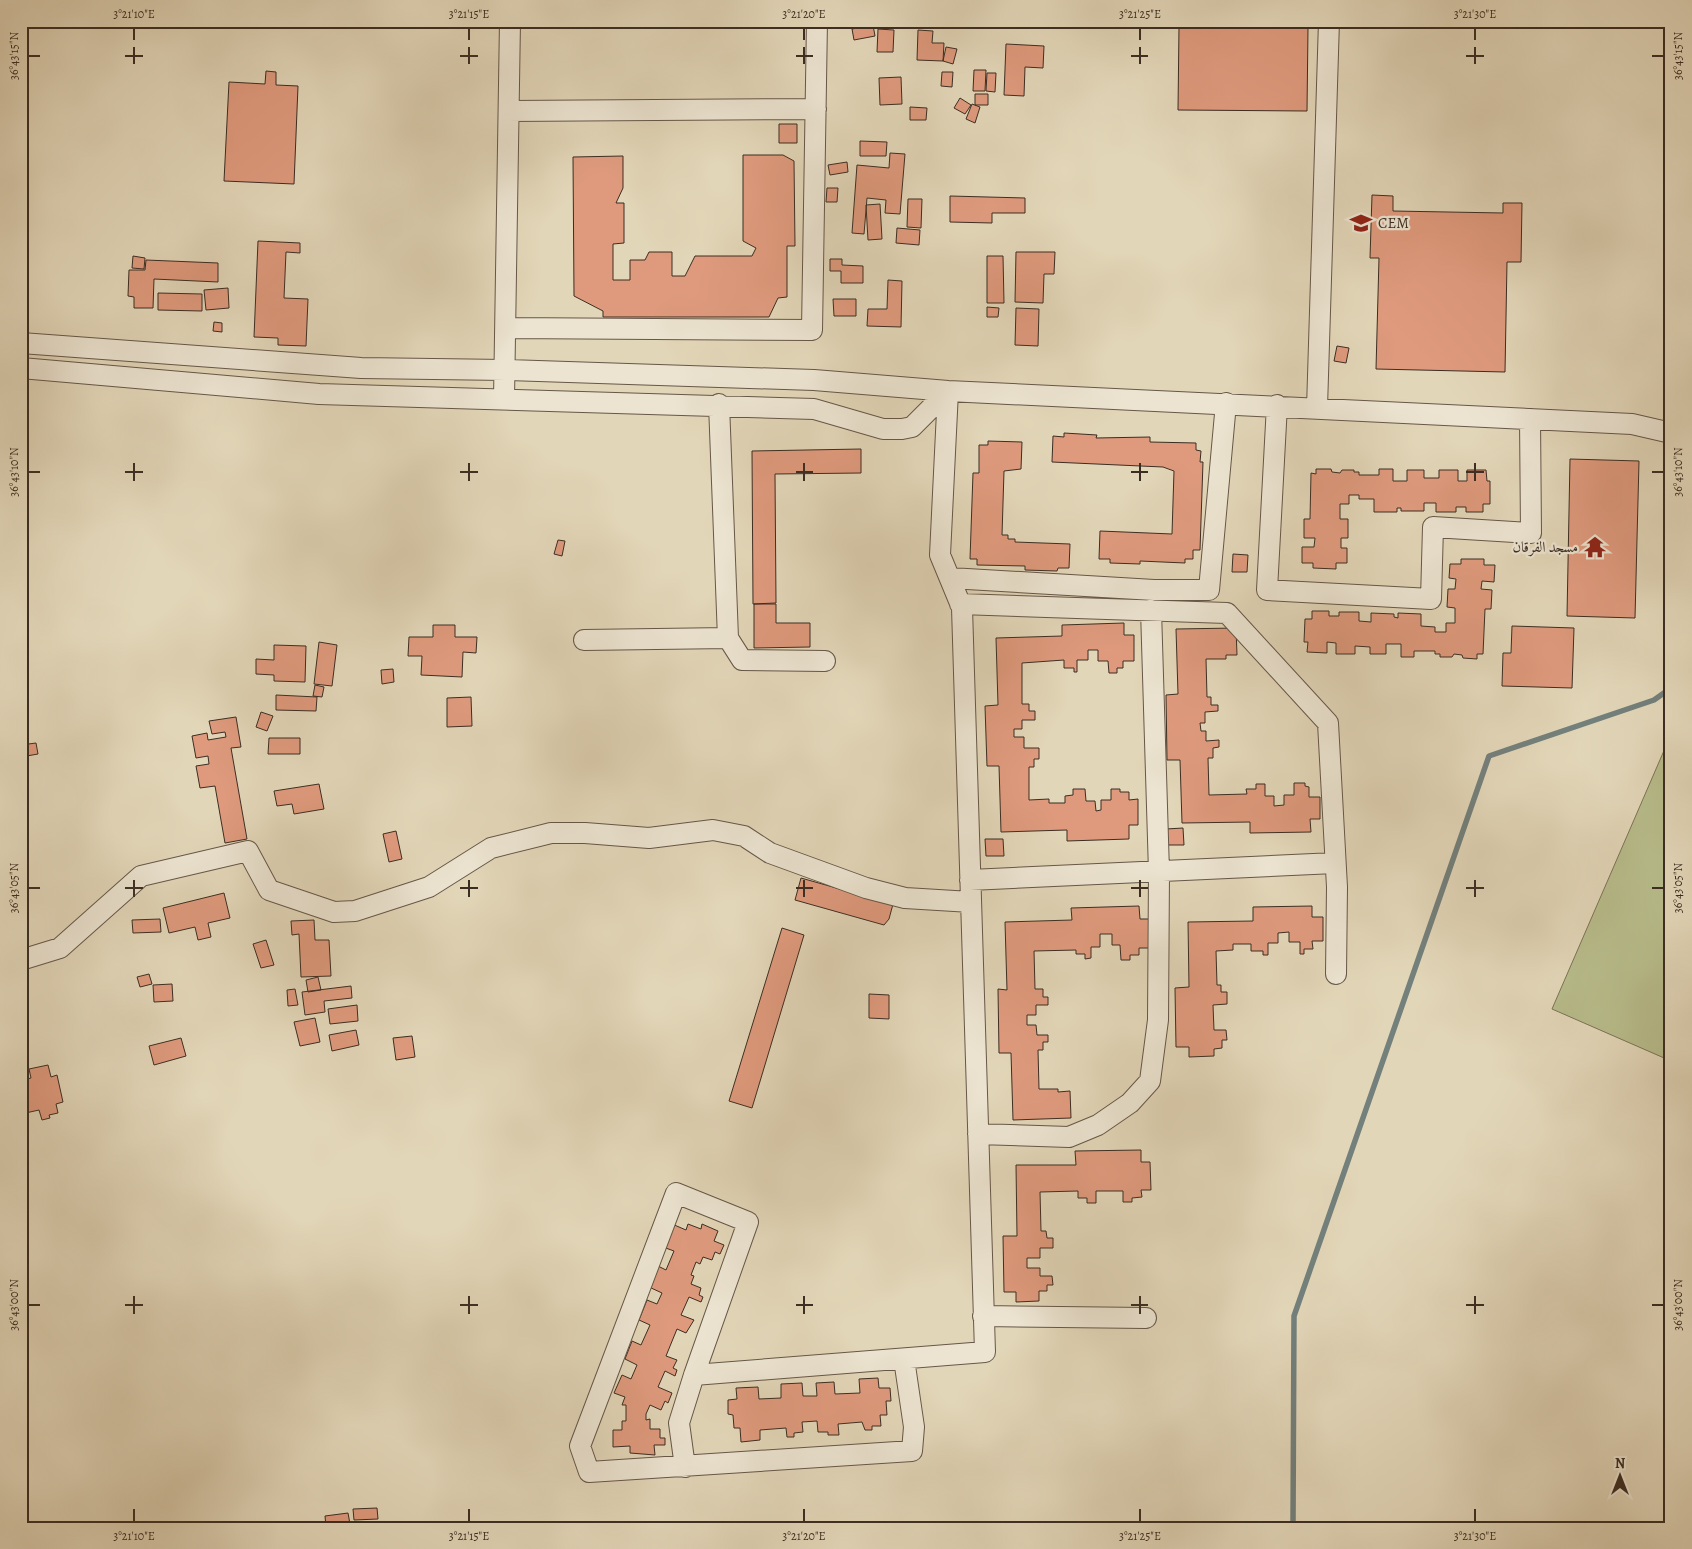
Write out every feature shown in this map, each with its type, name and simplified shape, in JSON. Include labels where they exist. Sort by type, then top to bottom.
[{"type":"street","points":[[504,399],[510,21]]},
{"type":"street","points":[[506,328],[812,330],[818,21]]},
{"type":"street","points":[[1317,408],[1329,21]]},
{"type":"street","points":[[509,111],[816,109]]},
{"type":"street","points":[[21,343],[361,368],[505,370],[814,380],[948,391],[1530,418],[1632,424],[1671,433]]},
{"type":"street","points":[[21,368],[319,394],[719,404],[814,409],[892,430],[912,427],[948,391]]},
{"type":"street","points":[[694,1375],[985,1352],[960,604],[940,555],[948,391]]},
{"type":"street","points":[[950,578],[1154,590],[1209,590],[1226,403]]},
{"type":"street","points":[[719,404],[728,638],[742,660],[825,661]]},
{"type":"street","points":[[1277,405],[1268,590],[1431,599],[1433,527],[1531,533],[1530,418]]},
{"type":"street","points":[[960,604],[1227,612],[1328,724],[1335,863],[1336,974]]},
{"type":"street","points":[[978,1134],[1069,1137],[1098,1125],[1130,1103],[1150,1082],[1158,1020],[1159,872],[1151,610]]},
{"type":"street","points":[[584,640],[728,638]]},
{"type":"street","points":[[21,960],[60,948],[141,876],[248,851],[269,890],[334,912],[355,911],[429,887],[491,848],[551,834],[585,833],[649,838],[713,830],[744,836],[770,853],[866,888],[905,898],[971,902]]},
{"type":"street","points":[[970,880],[1335,863]]},
{"type":"street","points":[[685,1467],[680,1423],[694,1375],[748,1222],[676,1193],[580,1446],[589,1472],[685,1467],[912,1452],[914,1427],[904,1358]]},
{"type":"street","points":[[983,1316],[1146,1318]]},
{"type":"green space","points":[[1666,746],[1671,748],[1671,1061],[1552,1009]]},
{"type":"building","points":[[873,25],[875,36],[854,40],[852,29]]},
{"type":"building","points":[[1179,27],[1308,28],[1307,111],[1178,110]]},
{"type":"building","points":[[878,29],[894,30],[893,52],[877,52]]},
{"type":"building","points":[[918,30],[933,31],[932,43],[944,43],[943,61],[917,60]]},
{"type":"building","points":[[1006,44],[1044,46],[1043,68],[1025,67],[1024,96],[1004,95]]},
{"type":"building","points":[[946,47],[957,49],[953,64],[943,61]]},
{"type":"building","points":[[974,70],[986,70],[985,91],[973,91]]},
{"type":"building","points":[[266,71],[276,72],[276,85],[298,86],[294,184],[224,181],[229,82],[265,84]]},
{"type":"building","points":[[942,72],[953,72],[952,87],[941,86]]},
{"type":"building","points":[[987,73],[996,73],[995,92],[986,91]]},
{"type":"building","points":[[901,77],[902,104],[880,105],[879,78]]},
{"type":"building","points":[[975,94],[988,94],[988,105],[975,105]]},
{"type":"building","points":[[960,98],[971,105],[965,114],[954,108]]},
{"type":"building","points":[[972,104],[980,107],[975,123],[966,119]]},
{"type":"building","points":[[910,107],[927,108],[926,120],[910,120]]},
{"type":"building","points":[[779,124],[797,124],[797,143],[779,143]]},
{"type":"building","points":[[860,141],[887,142],[886,156],[860,156]]},
{"type":"building","points":[[890,153],[905,154],[900,214],[885,213],[886,200],[867,198],[864,234],[852,233],[857,165],[889,168]]},
{"type":"building","points":[[743,155],[783,155],[794,161],[795,246],[787,246],[787,297],[778,298],[769,317],[603,317],[603,311],[574,296],[573,157],[623,156],[623,188],[616,203],[624,203],[624,243],[613,244],[613,280],[630,280],[630,260],[645,260],[649,252],[672,252],[672,276],[685,276],[695,256],[752,256],[756,248],[743,241]]},
{"type":"building","points":[[847,162],[848,172],[830,175],[828,165]]},
{"type":"building","points":[[827,188],[838,188],[837,202],[826,202]]},
{"type":"building","points":[[1372,195],[1393,196],[1393,211],[1503,213],[1503,203],[1522,203],[1521,262],[1507,262],[1505,372],[1376,369],[1379,258],[1370,258]]},
{"type":"building","points":[[950,196],[1025,198],[1025,213],[992,213],[992,223],[950,222]]},
{"type":"building","points":[[908,199],[922,199],[921,228],[907,227]]},
{"type":"building","points":[[880,204],[882,239],[868,240],[866,205]]},
{"type":"building","points":[[897,228],[920,230],[919,245],[896,243]]},
{"type":"building","points":[[258,241],[300,243],[300,253],[286,252],[284,298],[308,299],[306,346],[278,345],[278,338],[254,337]]},
{"type":"building","points":[[1016,252],[1055,252],[1054,274],[1044,274],[1043,303],[1015,302]]},
{"type":"building","points":[[133,256],[145,258],[144,269],[132,268]]},
{"type":"building","points":[[987,256],[1003,256],[1004,303],[987,303]]},
{"type":"building","points":[[830,259],[842,259],[842,265],[863,266],[863,283],[841,283],[841,271],[830,271]]},
{"type":"building","points":[[146,260],[218,263],[218,282],[154,279],[153,308],[134,308],[134,297],[128,296],[129,270],[145,270]]},
{"type":"building","points":[[888,280],[902,281],[901,327],[867,326],[868,309],[887,309]]},
{"type":"building","points":[[228,288],[229,308],[206,310],[204,290]]},
{"type":"building","points":[[158,293],[202,294],[202,311],[158,310]]},
{"type":"building","points":[[833,299],[856,299],[856,316],[834,316]]},
{"type":"building","points":[[987,307],[999,308],[998,317],[987,317]]},
{"type":"building","points":[[1016,308],[1039,309],[1038,346],[1015,345]]},
{"type":"building","points":[[214,322],[222,323],[222,332],[213,331]]},
{"type":"building","points":[[1337,346],[1349,348],[1346,363],[1334,361]]},
{"type":"building","points":[[1064,433],[1097,435],[1096,438],[1150,437],[1150,442],[1196,443],[1196,450],[1201,451],[1200,462],[1203,462],[1200,550],[1193,550],[1193,559],[1185,559],[1185,563],[1140,561],[1140,564],[1110,563],[1110,559],[1099,559],[1100,531],[1172,534],[1174,471],[1163,467],[1052,462],[1053,436],[1064,437]]},
{"type":"building","points":[[988,441],[1022,442],[1021,469],[1004,471],[1002,535],[1008,535],[1008,539],[1015,539],[1015,542],[1070,544],[1069,568],[1058,568],[1057,571],[1025,570],[1025,566],[977,565],[977,559],[970,559],[973,473],[979,473],[979,445],[988,445]]},
{"type":"building","points":[[861,449],[861,473],[775,474],[776,603],[753,604],[752,451]]},
{"type":"building","points":[[1570,459],[1639,461],[1635,618],[1567,616]]},
{"type":"building","points":[[1316,469],[1331,469],[1332,472],[1340,473],[1342,470],[1354,470],[1354,472],[1359,472],[1359,475],[1379,475],[1379,469],[1393,469],[1393,481],[1407,481],[1407,470],[1424,470],[1424,478],[1439,478],[1439,470],[1458,470],[1458,481],[1467,481],[1467,470],[1486,470],[1487,481],[1490,481],[1490,504],[1483,504],[1483,512],[1466,512],[1466,507],[1456,507],[1456,512],[1436,512],[1436,503],[1424,503],[1424,511],[1401,511],[1401,508],[1397,508],[1397,512],[1374,512],[1374,499],[1359,499],[1359,495],[1349,495],[1349,504],[1340,504],[1340,519],[1348,519],[1348,538],[1341,538],[1341,548],[1347,548],[1347,563],[1336,563],[1336,569],[1313,568],[1313,563],[1302,563],[1302,547],[1314,547],[1315,538],[1304,538],[1304,519],[1310,519],[1311,473],[1316,474]]},
{"type":"building","points":[[558,540],[565,541],[562,556],[554,554]]},
{"type":"building","points":[[1233,554],[1248,555],[1247,572],[1232,572]]},
{"type":"building","points":[[1461,559],[1484,559],[1484,565],[1495,565],[1494,582],[1482,581],[1481,589],[1492,590],[1491,609],[1485,609],[1483,654],[1477,654],[1477,659],[1463,658],[1462,655],[1454,654],[1452,657],[1440,657],[1440,654],[1435,654],[1435,651],[1414,651],[1414,657],[1401,657],[1401,644],[1386,644],[1386,654],[1370,654],[1370,647],[1355,646],[1355,654],[1336,654],[1336,643],[1327,642],[1327,653],[1307,652],[1308,642],[1304,642],[1305,619],[1312,619],[1312,611],[1329,611],[1329,616],[1339,616],[1339,612],[1359,612],[1359,621],[1371,622],[1371,613],[1394,614],[1394,617],[1398,618],[1398,613],[1421,614],[1421,626],[1435,627],[1435,632],[1446,632],[1446,623],[1455,623],[1455,608],[1447,607],[1448,589],[1455,589],[1456,579],[1449,578],[1450,564],[1461,564]]},
{"type":"building","points":[[754,604],[776,604],[776,623],[810,623],[810,647],[754,648]]},
{"type":"building","points":[[1124,623],[1124,635],[1134,635],[1134,661],[1123,661],[1123,668],[1117,668],[1117,673],[1109,673],[1108,661],[1098,661],[1098,650],[1088,650],[1088,660],[1077,660],[1077,672],[1074,672],[1074,668],[1064,668],[1064,660],[1022,663],[1022,704],[1029,704],[1029,711],[1035,711],[1035,720],[1022,720],[1022,729],[1014,729],[1014,737],[1024,737],[1024,748],[1039,748],[1039,759],[1034,759],[1034,767],[1029,767],[1029,800],[1049,799],[1049,803],[1065,803],[1065,796],[1073,795],[1073,789],[1085,789],[1086,801],[1095,801],[1096,811],[1101,810],[1101,800],[1111,800],[1111,789],[1120,789],[1120,792],[1129,792],[1129,800],[1138,799],[1138,825],[1129,825],[1129,839],[1067,841],[1067,830],[1001,832],[999,766],[987,766],[985,706],[998,705],[996,638],[1062,636],[1062,625]]},
{"type":"building","points":[[433,625],[455,625],[455,637],[477,637],[476,653],[463,652],[462,677],[421,675],[422,656],[408,656],[409,637],[433,637]]},
{"type":"building","points":[[1512,626],[1574,628],[1572,688],[1502,686],[1503,653],[1511,653]]},
{"type":"building","points":[[1236,628],[1237,655],[1226,655],[1226,659],[1206,659],[1207,697],[1211,697],[1211,705],[1218,705],[1218,711],[1205,712],[1205,723],[1200,723],[1201,731],[1206,731],[1206,741],[1219,740],[1219,747],[1213,748],[1213,758],[1208,758],[1209,795],[1247,794],[1246,789],[1256,789],[1256,784],[1265,784],[1265,796],[1274,796],[1274,806],[1284,805],[1284,795],[1294,795],[1294,783],[1305,783],[1305,786],[1309,787],[1309,797],[1320,797],[1320,819],[1310,819],[1311,832],[1250,833],[1250,822],[1182,823],[1180,760],[1167,760],[1166,695],[1178,694],[1176,629]]},
{"type":"building","points":[[319,642],[337,645],[332,686],[314,684]]},
{"type":"building","points":[[274,645],[306,646],[305,682],[274,681],[274,675],[256,674],[256,659],[274,660]]},
{"type":"building","points":[[393,669],[394,682],[382,684],[381,670]]},
{"type":"building","points":[[315,685],[324,687],[322,697],[313,696]]},
{"type":"building","points":[[276,695],[317,697],[316,711],[276,710]]},
{"type":"building","points":[[471,697],[472,726],[447,727],[447,698]]},
{"type":"building","points":[[261,712],[273,716],[267,731],[256,727]]},
{"type":"building","points":[[236,717],[241,747],[231,748],[247,839],[225,843],[215,786],[200,788],[196,766],[209,764],[208,756],[196,758],[192,736],[207,733],[208,740],[226,737],[225,732],[212,734],[209,721]]},
{"type":"building","points":[[269,738],[300,738],[300,754],[268,754]]},
{"type":"building","points":[[36,743],[38,754],[21,757],[21,745]]},
{"type":"building","points":[[319,784],[324,809],[294,814],[292,804],[277,806],[274,791]]},
{"type":"building","points":[[1183,828],[1184,845],[1167,845],[1166,829]]},
{"type":"building","points":[[396,831],[402,859],[389,862],[383,834]]},
{"type":"building","points":[[985,839],[1003,839],[1004,856],[986,856]]},
{"type":"building","points":[[801,878],[893,904],[889,919],[884,925],[795,900]]},
{"type":"building","points":[[224,893],[230,918],[208,923],[211,937],[198,940],[195,927],[169,933],[163,908]]},
{"type":"building","points":[[1139,906],[1140,919],[1150,919],[1151,948],[1139,948],[1139,955],[1130,955],[1130,960],[1121,960],[1120,945],[1112,945],[1112,934],[1100,934],[1100,947],[1091,947],[1091,958],[1085,959],[1085,954],[1076,954],[1076,950],[1034,951],[1035,989],[1043,989],[1043,997],[1048,997],[1048,1005],[1036,1005],[1036,1015],[1027,1015],[1027,1025],[1036,1025],[1037,1035],[1048,1035],[1048,1042],[1043,1042],[1043,1050],[1038,1050],[1039,1089],[1058,1089],[1058,1092],[1070,1091],[1071,1118],[1013,1120],[1011,1053],[999,1053],[998,989],[1007,990],[1005,922],[1072,920],[1071,908]]},
{"type":"building","points":[[1312,906],[1312,917],[1323,917],[1323,941],[1312,941],[1313,949],[1304,949],[1304,954],[1300,954],[1300,942],[1289,942],[1289,932],[1278,933],[1278,943],[1268,943],[1268,955],[1263,955],[1263,951],[1251,951],[1251,944],[1233,944],[1233,950],[1216,951],[1217,985],[1221,985],[1221,992],[1227,992],[1227,1004],[1213,1005],[1214,1030],[1226,1030],[1227,1040],[1222,1040],[1222,1048],[1214,1049],[1214,1056],[1189,1057],[1189,1047],[1176,1047],[1175,988],[1189,987],[1188,922],[1253,921],[1253,907]]},
{"type":"building","points":[[160,919],[161,932],[133,933],[132,920]]},
{"type":"building","points":[[314,920],[315,940],[329,940],[331,976],[301,977],[299,934],[292,935],[291,921]]},
{"type":"building","points":[[782,928],[804,935],[752,1108],[729,1101]]},
{"type":"building","points":[[266,940],[274,965],[261,968],[253,944]]},
{"type":"building","points":[[149,974],[152,984],[140,987],[137,977]]},
{"type":"building","points":[[318,977],[321,990],[308,992],[306,980]]},
{"type":"building","points":[[172,984],[173,1001],[154,1002],[153,985]]},
{"type":"building","points":[[351,986],[352,998],[324,1001],[325,1012],[305,1015],[302,992]]},
{"type":"building","points":[[295,989],[298,1005],[288,1006],[287,990]]},
{"type":"building","points":[[869,994],[889,995],[889,1019],[869,1018]]},
{"type":"building","points":[[357,1005],[358,1021],[330,1024],[328,1009]]},
{"type":"building","points":[[315,1018],[320,1042],[300,1046],[294,1022]]},
{"type":"building","points":[[356,1030],[359,1045],[332,1051],[329,1035]]},
{"type":"building","points":[[412,1036],[415,1057],[396,1060],[393,1038]]},
{"type":"building","points":[[181,1038],[186,1056],[154,1065],[149,1046]]},
{"type":"building","points":[[48,1065],[51,1077],[57,1075],[63,1102],[56,1104],[58,1113],[49,1115],[50,1118],[42,1120],[39,1110],[21,1114],[21,1089],[25,1088],[23,1080],[31,1078],[29,1069]]},
{"type":"building","points":[[1141,1150],[1141,1162],[1150,1162],[1151,1190],[1141,1190],[1142,1197],[1132,1198],[1132,1202],[1123,1202],[1123,1191],[1096,1191],[1096,1203],[1087,1203],[1087,1198],[1078,1198],[1078,1191],[1040,1192],[1041,1231],[1046,1231],[1047,1238],[1053,1238],[1053,1248],[1040,1248],[1040,1258],[1027,1258],[1027,1268],[1040,1268],[1040,1276],[1052,1276],[1053,1285],[1047,1285],[1047,1291],[1039,1291],[1039,1301],[1016,1302],[1016,1292],[1004,1292],[1003,1236],[1017,1236],[1016,1165],[1076,1165],[1075,1151]]},
{"type":"building","points":[[672,1224],[686,1230],[688,1224],[701,1229],[702,1224],[718,1231],[714,1241],[724,1245],[720,1254],[715,1252],[712,1260],[703,1257],[700,1264],[696,1262],[691,1275],[694,1276],[691,1284],[701,1288],[699,1295],[703,1297],[701,1302],[689,1297],[681,1315],[694,1320],[686,1333],[677,1329],[666,1356],[677,1360],[673,1368],[677,1370],[675,1376],[665,1371],[658,1387],[672,1393],[668,1403],[665,1401],[661,1410],[650,1405],[646,1414],[646,1420],[650,1419],[650,1429],[660,1429],[660,1438],[665,1438],[665,1445],[654,1445],[655,1455],[630,1453],[630,1446],[613,1447],[613,1430],[622,1430],[622,1421],[626,1421],[626,1405],[622,1405],[625,1397],[614,1393],[622,1375],[631,1379],[637,1365],[625,1359],[632,1341],[641,1345],[650,1325],[639,1320],[647,1300],[657,1304],[662,1293],[649,1287],[658,1266],[666,1270],[674,1251],[663,1247]]},
{"type":"building","points":[[878,1378],[879,1388],[890,1388],[891,1401],[886,1401],[887,1415],[880,1415],[881,1426],[872,1426],[872,1430],[865,1430],[862,1422],[838,1424],[839,1435],[828,1435],[828,1432],[818,1432],[817,1421],[802,1422],[803,1432],[794,1433],[794,1437],[787,1437],[786,1428],[760,1430],[760,1440],[741,1442],[740,1428],[734,1428],[733,1415],[728,1414],[728,1400],[737,1399],[736,1388],[758,1387],[759,1399],[781,1398],[781,1384],[802,1383],[803,1396],[817,1396],[816,1383],[834,1382],[835,1394],[860,1393],[859,1379]]},
{"type":"building","points":[[377,1508],[378,1519],[354,1520],[353,1509]]},
{"type":"building","points":[[348,1513],[350,1524],[326,1527],[325,1516]]},
{"type":"waterway","points":[[1293,1528],[1294,1316],[1489,756],[1654,700],[1671,688]]},
{"type":"place","name":"CEM","points":[[1361,223]]},
{"type":"place","name":"مسجد الفرقان","points":[[1595,547]]}]
